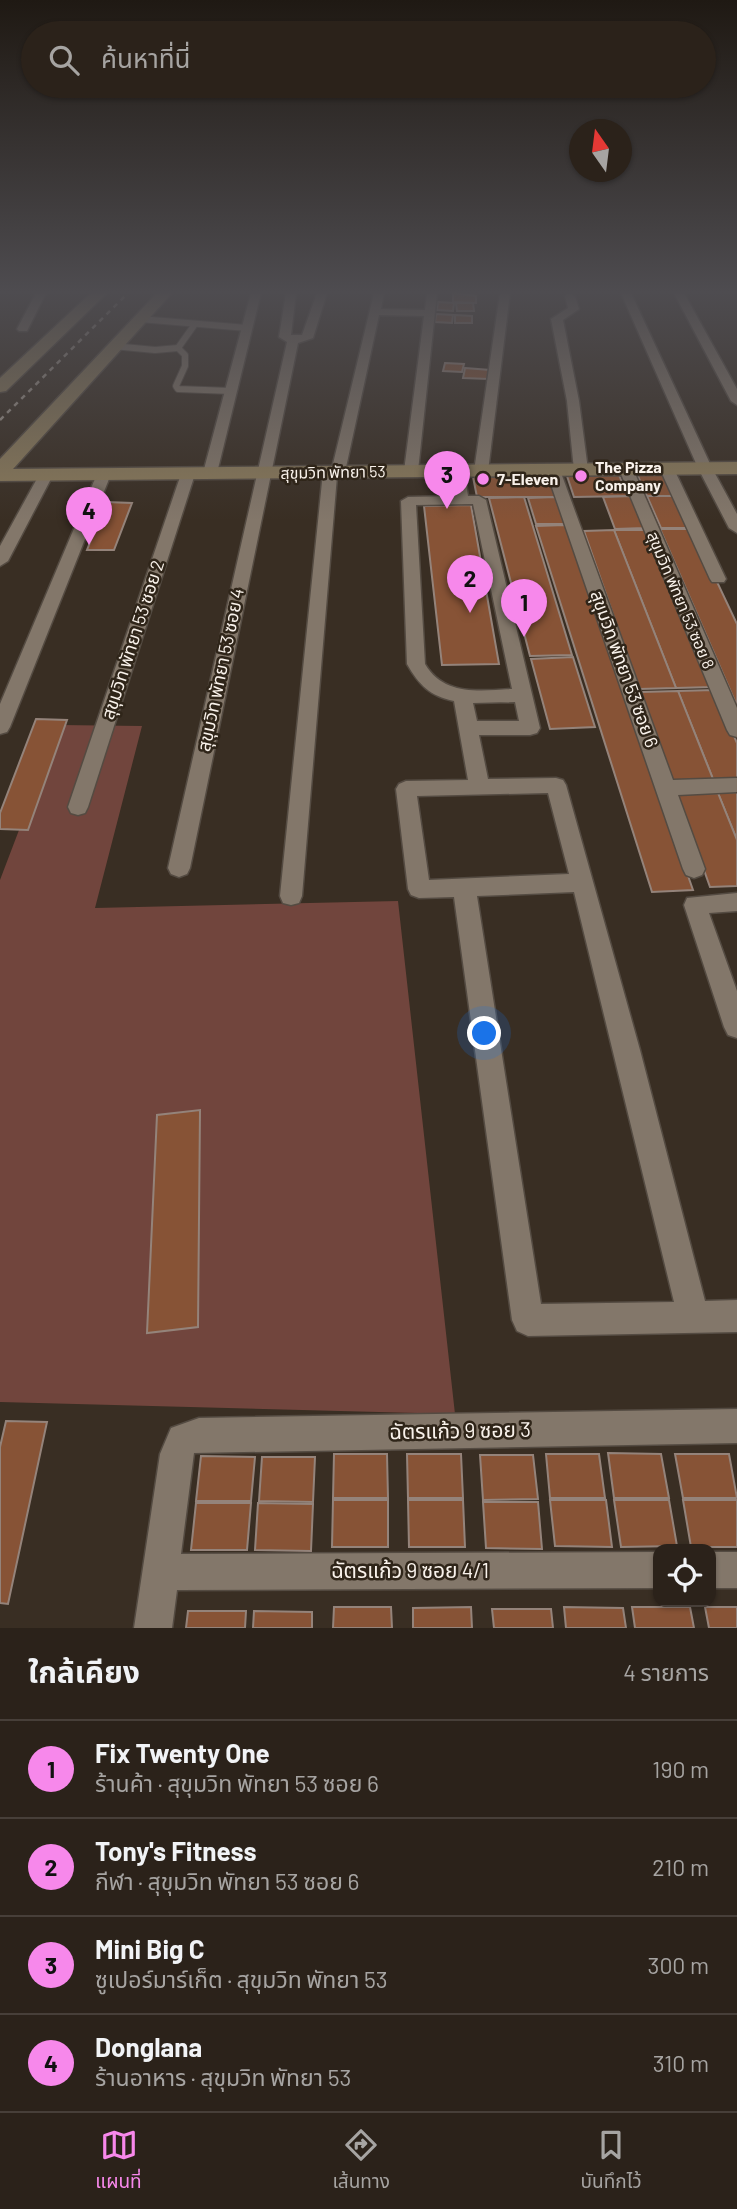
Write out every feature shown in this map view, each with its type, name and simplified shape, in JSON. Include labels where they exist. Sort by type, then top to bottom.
[{"type":"street","points":[[0,387],[19,369]]},
{"type":"street","points":[[0,473],[93,369]]},
{"type":"street","points":[[210,473],[237,369]]},
{"type":"street","name":"สุขุมวิท พัทยา 53 ซอย 4","points":[[179,868],[286,369]]},
{"type":"street","points":[[291,896],[334,472],[360,369]]},
{"type":"street","points":[[426,369],[418,471],[428,501]]},
{"type":"street","points":[[481,471],[495,369]]},
{"type":"street","points":[[566,369],[581,470]]},
{"type":"street","points":[[660,369],[705,468],[737,528]]},
{"type":"street","points":[[720,369],[737,401]]},
{"type":"street","name":"สุขุมวิท พัทยา 53","points":[[0,473],[46,475],[737,468]]},
{"type":"street","name":"สุขุมวิท พัทยา 53 ซอย 8","points":[[626,469],[737,730]]},
{"type":"street","points":[[667,469],[718,579]]},
{"type":"street","name":"สุขุมวิท พัทยา 53 ซอย 6","points":[[553,470],[694,869]]},
{"type":"street","points":[[457,471],[461,500]]},
{"type":"street","points":[[0,727],[104,474]]},
{"type":"street","name":"สุขุมวิท พัทยา 53 ซอย 2","points":[[78,807],[188,474]]},
{"type":"street","points":[[0,561],[46,475]]},
{"type":"street","points":[[468,728],[530,728],[523,695],[479,500],[408,501],[416,664],[420,675],[446,694],[523,695]]},
{"type":"street","points":[[463,696],[480,786]]},
{"type":"street","points":[[583,883],[419,890],[406,789],[556,785],[583,883],[666,1201],[693,1317]]},
{"type":"street","points":[[667,788],[737,785]]},
{"type":"street","points":[[464,888],[528,1320],[737,1316]]},
{"type":"street","points":[[737,902],[695,905],[737,1027]]},
{"type":"street","name":"ฉัตรแก้ว 9 ซอย 3","points":[[161,1572],[177,1454],[183,1440],[199,1434],[737,1426]]},
{"type":"street","name":"ฉัตรแก้ว 9 ซอย 4/1","points":[[161,1572],[653,1570]]},
{"type":"street","points":[[716,1570],[737,1570]]},
{"type":"street","points":[[153,1628],[161,1572]]},
{"type":"lane","points":[[184,369],[176,386],[178,389],[231,391]]},
{"type":"shaded area","points":[[59,725],[142,726],[95,908],[398,901],[455,1414],[0,1402],[0,880]]},
{"type":"building","points":[[444,369],[463,369],[462,372]]},
{"type":"building","points":[[465,369],[490,370],[489,379],[463,378]]},
{"type":"building","points":[[664,473],[675,496],[647,496],[637,474]]},
{"type":"building","points":[[619,475],[628,496],[574,497],[567,476]]},
{"type":"building","points":[[550,476],[558,497],[477,497],[473,477]]},
{"type":"building","points":[[632,496],[645,528],[615,529],[603,497]]},
{"type":"building","points":[[647,496],[675,496],[690,528],[661,528]]},
{"type":"building","points":[[524,497],[572,655],[530,656],[489,498]]},
{"type":"building","points":[[555,497],[565,524],[536,524],[528,498]]},
{"type":"building","points":[[106,502],[132,503],[114,550],[87,550]]},
{"type":"building","points":[[471,505],[499,664],[442,665],[424,506]]},
{"type":"building","points":[[565,525],[693,890],[652,892],[536,526]]},
{"type":"building","points":[[660,529],[692,529],[737,624],[737,706]]},
{"type":"building","points":[[614,530],[646,530],[713,687],[676,688]]},
{"type":"building","points":[[614,530],[676,688],[639,689],[584,531]]},
{"type":"building","points":[[573,657],[595,727],[550,729],[531,659]]},
{"type":"building","points":[[714,690],[737,743],[737,779],[713,779],[678,691]]},
{"type":"building","points":[[678,691],[713,779],[671,781],[641,692]]},
{"type":"building","points":[[36,719],[67,720],[28,830],[0,829],[0,813]]},
{"type":"building","points":[[737,792],[737,840],[718,793]]},
{"type":"building","points":[[718,793],[737,840],[737,886],[710,887],[677,794]]},
{"type":"building","points":[[200,1110],[198,1327],[147,1333],[157,1115]]},
{"type":"building","points":[[6,1421],[47,1422],[8,1604],[0,1603],[0,1447]]},
{"type":"building","points":[[608,1453],[661,1454],[669,1498],[614,1498]]},
{"type":"building","points":[[334,1454],[387,1454],[388,1498],[333,1498]]},
{"type":"building","points":[[407,1454],[461,1454],[463,1498],[408,1498]]},
{"type":"building","points":[[546,1454],[599,1454],[605,1498],[550,1498]]},
{"type":"building","points":[[675,1454],[729,1454],[737,1498],[683,1498]]},
{"type":"building","points":[[480,1455],[533,1455],[538,1499],[483,1500]]},
{"type":"building","points":[[201,1456],[255,1457],[251,1501],[196,1501]]},
{"type":"building","points":[[262,1457],[315,1457],[313,1502],[259,1501]]},
{"type":"building","points":[[333,1500],[388,1500],[388,1547],[332,1547]]},
{"type":"building","points":[[408,1500],[463,1500],[465,1547],[409,1547]]},
{"type":"building","points":[[550,1500],[606,1500],[612,1547],[555,1546]]},
{"type":"building","points":[[614,1500],[669,1500],[677,1544],[621,1547]]},
{"type":"building","points":[[683,1500],[737,1500],[737,1547],[690,1544]]},
{"type":"building","points":[[483,1502],[538,1502],[542,1549],[486,1548]]},
{"type":"building","points":[[196,1503],[251,1503],[247,1550],[191,1550]]},
{"type":"building","points":[[258,1503],[313,1504],[311,1551],[255,1550]]},
{"type":"building","points":[[334,1607],[391,1607],[392,1628],[333,1628]]},
{"type":"building","points":[[471,1607],[472,1628],[413,1628],[413,1608]]},
{"type":"building","points":[[564,1607],[623,1608],[626,1628],[566,1628]]},
{"type":"building","points":[[632,1607],[690,1607],[694,1628],[635,1628]]},
{"type":"building","points":[[705,1607],[737,1607],[737,1628],[709,1628]]},
{"type":"building","points":[[492,1609],[551,1609],[553,1628],[494,1628]]},
{"type":"building","points":[[188,1611],[246,1611],[245,1628],[186,1628]]},
{"type":"building","points":[[254,1611],[312,1612],[312,1628],[253,1628]]},
{"type":"railway","points":[[0,420],[51,369]]},
{"type":"place","name":"The Pizza Company","points":[[581,476]]},
{"type":"place","name":"7-Eleven","points":[[483,479]]},
{"type":"place","name":"Mini Big C","points":[[447,509]]},
{"type":"place","name":"Donglana","points":[[89,545]]},
{"type":"place","name":"Tony's Fitness","points":[[470,613]]},
{"type":"place","name":"Fix Twenty One","points":[[524,637]]}]
